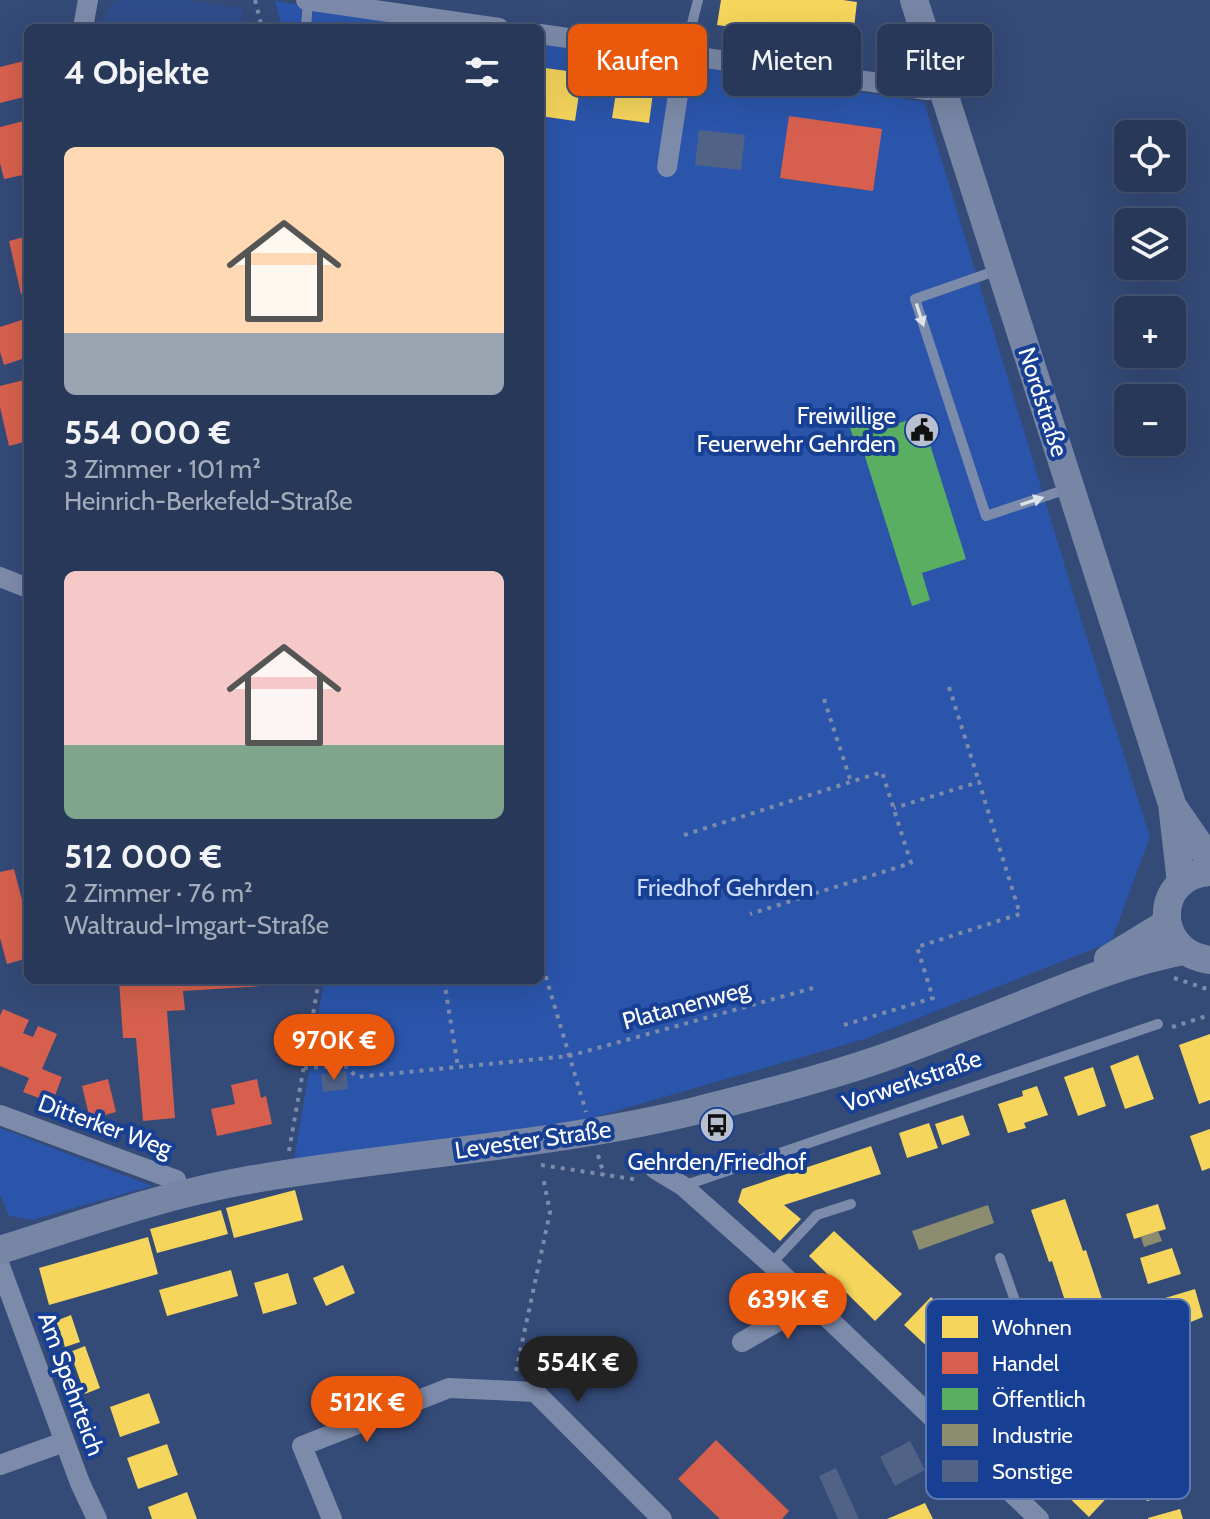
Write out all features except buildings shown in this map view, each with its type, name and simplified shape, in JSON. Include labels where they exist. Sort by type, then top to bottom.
[{"type":"street","points":[[84,24],[88,0]]},
{"type":"street","points":[[307,0],[472,24]]},
{"type":"street","name":"Nordstraße","points":[[914,0],[922,24]]},
{"type":"street","points":[[544,35],[568,38]]},
{"type":"street","points":[[707,58],[877,83]]},
{"type":"street","points":[[667,167],[678,96]]},
{"type":"street","name":"Nordstraße","points":[[945,96],[1172,804],[1181,883]]},
{"type":"street","points":[[0,577],[24,586]]},
{"type":"street","name":"Nordstraße","points":[[1172,804],[1210,860]]},
{"type":"street","points":[[1197,955],[1171,935],[1167,907],[1181,883],[1192,876],[1210,872]]},
{"type":"street","name":"Levester Straße","points":[[1056,991],[1167,923]]},
{"type":"street","name":"Levester Straße","points":[[2,1249],[180,1196],[240,1182],[593,1133],[695,1111],[877,1060],[1153,956],[1197,955]]},
{"type":"street","name":"Ditterker Weg","points":[[0,1115],[176,1180],[180,1196]]},
{"type":"street","points":[[649,1175],[683,1186],[812,1302],[926,1411]]},
{"type":"street","name":"Am Spehrteich","points":[[2,1249],[64,1442],[97,1519]]},
{"type":"street","points":[[742,1342],[812,1302]]},
{"type":"street","points":[[332,1519],[302,1446],[449,1388],[535,1392],[662,1519]]},
{"type":"street","points":[[0,1465],[64,1442]]},
{"type":"street","points":[[1018,1499],[1039,1519]]},
{"type":"lane","points":[[306,24],[307,0]]},
{"type":"lane","points":[[692,24],[698,0]]},
{"type":"lane","points":[[1000,270],[915,299],[986,516],[1070,488]]},
{"type":"lane","name":"Vorwerkstraße","points":[[683,1186],[1158,1024]]},
{"type":"lane","points":[[771,1264],[817,1215],[851,1204]]},
{"type":"lane","points":[[1000,1258],[1014,1299]]},
{"type":"path","points":[[255,0],[261,24]]},
{"type":"path","points":[[844,1025],[933,998],[917,947],[1020,914],[949,687]]},
{"type":"path","points":[[824,699],[851,782]]},
{"type":"path","points":[[684,835],[882,772],[911,863],[750,914]]},
{"type":"path","points":[[894,808],[979,782]]},
{"type":"path","points":[[544,971],[588,1119]]},
{"type":"path","points":[[286,1175],[318,984]]},
{"type":"path","points":[[445,984],[458,1067]]},
{"type":"path","name":"Platanenweg","points":[[304,1068],[345,1066],[357,1077],[569,1056],[813,988]]},
{"type":"path","points":[[1158,1024],[1174,1027],[1210,1015]]},
{"type":"path","points":[[533,1164],[649,1175]]},
{"type":"path","points":[[512,1391],[550,1212],[543,1177]]},
{"type":"green space","points":[[275,1],[424,24],[281,24]]},
{"type":"green space","name":"Friedhof Gehrden","points":[[544,43],[568,46],[568,96],[707,96],[707,68],[723,71],[723,96],[861,96],[861,92],[924,102],[1150,837],[1111,942],[868,1038],[588,1119],[294,1161],[323,984],[544,984]]},
{"type":"green space","points":[[0,1128],[152,1186],[32,1220],[9,1216],[0,1194]]},
{"type":"shaded area","points":[[118,0],[182,0],[243,8],[241,24],[101,24],[108,9]]},
{"type":"place","name":"Freiwillige Feuerwehr Gehrden","points":[[922,430]]},
{"type":"place","name":"Gehrden/Friedhof","points":[[717,1125]]}]
